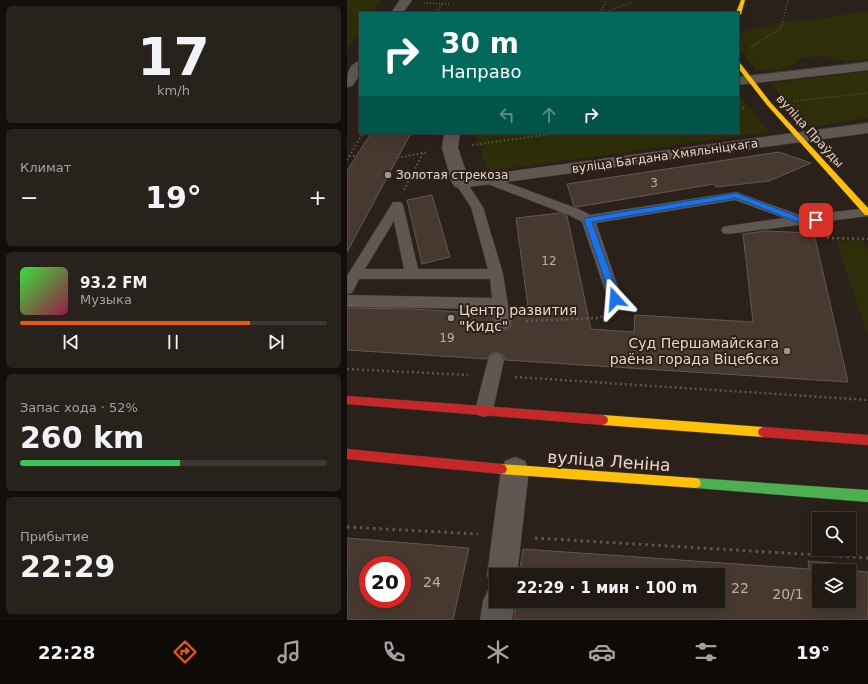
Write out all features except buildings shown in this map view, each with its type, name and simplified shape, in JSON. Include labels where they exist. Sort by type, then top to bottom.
[{"type":"main road","points":[[739,12],[743,0]]},
{"type":"main road","name":"вуліца Праўды","points":[[739,67],[743,80],[769,104],[868,212]]},
{"type":"main road","points":[[347,400],[868,440]]},
{"type":"main road","name":"вуліца Леніна","points":[[347,454],[515,470],[868,496]]},
{"type":"street","points":[[398,12],[407,0]]},
{"type":"street","points":[[347,83],[359,65]]},
{"type":"street","points":[[743,80],[868,66]]},
{"type":"street","name":"вуліца Багдана Хмяльніцкага","points":[[461,183],[868,128]]},
{"type":"street","points":[[451,140],[461,183]]},
{"type":"street","points":[[503,568],[515,470]]},
{"type":"street","points":[[496,620],[498,608]]},
{"type":"lane","points":[[489,180],[576,212],[588,220],[615,299]]},
{"type":"lane","points":[[461,183],[477,207],[496,274],[503,322]]},
{"type":"lane","points":[[588,220],[736,196],[803,221]]},
{"type":"lane","points":[[347,289],[397,205],[412,275]]},
{"type":"lane","points":[[728,230],[868,212]]},
{"type":"lane","points":[[355,274],[496,274]]},
{"type":"lane","points":[[347,301],[501,304]]},
{"type":"lane","points":[[484,410],[495,360]]},
{"type":"path","points":[[433,0],[430,3],[451,4]]},
{"type":"path","points":[[601,12],[607,0]]},
{"type":"path","points":[[764,77],[752,59],[752,46],[781,29],[788,0]]},
{"type":"path","points":[[607,12],[632,2]]},
{"type":"path","points":[[438,12],[442,4]]},
{"type":"path","points":[[739,109],[868,93]]},
{"type":"path","points":[[347,160],[362,134]]},
{"type":"path","points":[[397,158],[423,153],[451,140],[544,134]]},
{"type":"path","points":[[409,180],[423,153]]},
{"type":"path","points":[[349,156],[357,156]]},
{"type":"path","points":[[822,238],[868,239]]},
{"type":"path","points":[[503,322],[600,318],[615,299]]},
{"type":"path","points":[[347,369],[492,376],[868,400]]},
{"type":"path","points":[[347,527],[868,558]]},
{"type":"shaded area","points":[[347,0],[381,0],[374,12],[359,12],[359,33],[347,49]]},
{"type":"shaded area","points":[[868,11],[868,59],[846,61],[821,56],[801,58],[793,65],[780,71],[755,69],[739,48],[739,39],[742,32],[783,22],[813,20]]},
{"type":"shaded area","points":[[868,71],[868,118],[809,127],[770,83]]},
{"type":"shaded area","points":[[739,95],[769,132],[488,171],[474,134],[739,134]]},
{"type":"shaded area","points":[[861,240],[868,250],[868,336],[836,241]]},
{"type":"traffic: fast","points":[[695,483],[868,496]]},
{"type":"traffic: slow","points":[[739,12],[743,0]]},
{"type":"traffic: slow","points":[[739,65],[769,104],[868,213]]},
{"type":"traffic: slow","points":[[603,420],[763,432]]},
{"type":"traffic: slow","points":[[501,469],[695,483]]},
{"type":"traffic: jam","points":[[347,400],[603,420]]},
{"type":"traffic: jam","points":[[763,432],[868,440]]},
{"type":"traffic: jam","points":[[347,454],[501,469]]},
{"type":"place","name":"Золотая стрекоза","points":[[388,175]]},
{"type":"place","name":"Центр развития \"Кидс\"","points":[[451,318]]},
{"type":"place","name":"Суд Першамайскага раёна горада Віцебска","points":[[787,351]]},
{"type":"route","points":[[615,299],[588,220],[736,196],[803,221],[816,220]]}]
